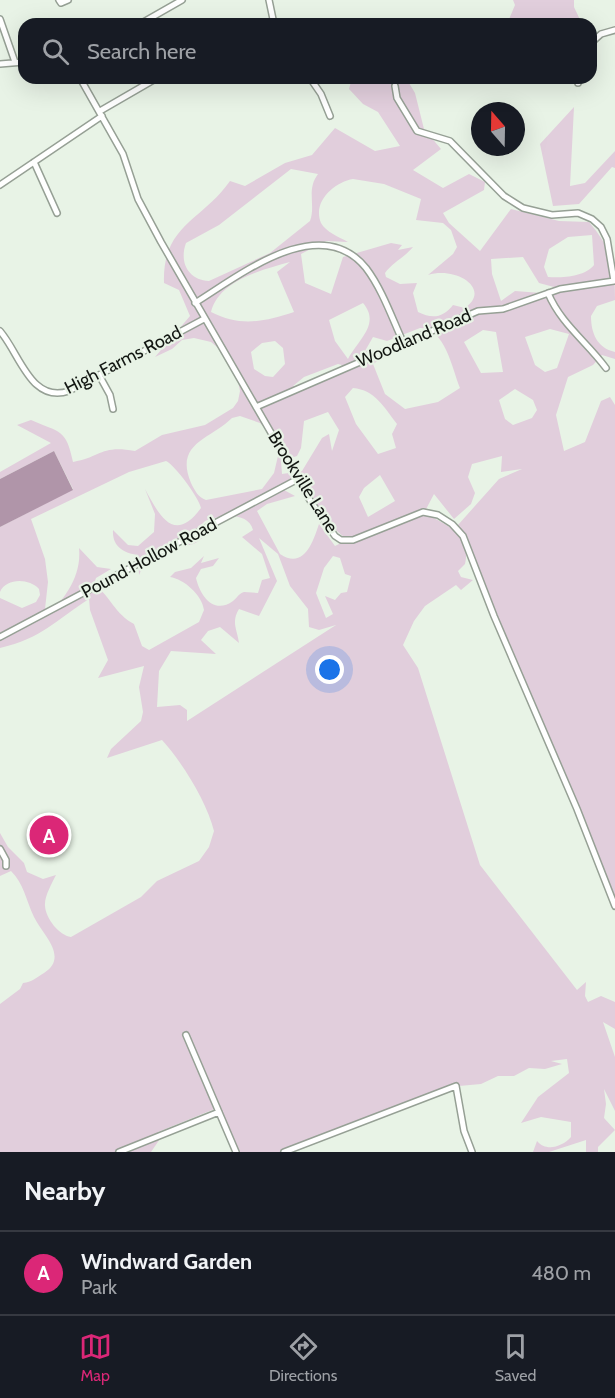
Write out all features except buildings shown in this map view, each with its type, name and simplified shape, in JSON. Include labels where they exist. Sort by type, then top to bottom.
[{"type":"street","points":[[59,0],[61,3],[68,0]]},
{"type":"street","points":[[150,18],[182,0]]},
{"type":"street","points":[[268,0],[272,18]]},
{"type":"street","points":[[0,19],[15,62],[0,64]]},
{"type":"street","points":[[597,38],[615,30]]},
{"type":"street","name":"Brookville Lane","points":[[84,84],[123,154],[138,199],[195,303],[326,525],[341,540],[353,540],[423,512],[438,515],[463,536],[615,906]]},
{"type":"street","points":[[0,185],[148,84]]},
{"type":"street","points":[[314,84],[321,94],[330,117]]},
{"type":"street","name":"Woodland Road","points":[[256,407],[478,311],[503,309],[548,293],[614,281],[607,239],[597,223],[578,213],[540,213],[509,199],[450,141],[417,131],[397,98],[395,86]]},
{"type":"street","points":[[34,162],[57,213]]},
{"type":"street","points":[[195,303],[288,250],[306,245],[327,245],[351,254],[367,270],[403,342]]},
{"type":"street","points":[[548,293],[559,317],[593,350],[606,368]]},
{"type":"street","name":"High Farms Road","points":[[0,331],[34,383],[44,391],[61,393],[204,319]]},
{"type":"street","points":[[99,375],[110,395],[113,409]]},
{"type":"street","name":"Pound Hollow Road","points":[[0,637],[298,479]]},
{"type":"street","points":[[0,849],[6,860],[6,866]]},
{"type":"street","points":[[186,1035],[236,1152]]},
{"type":"street","points":[[284,1152],[456,1086],[464,1131],[472,1152]]},
{"type":"street","points":[[119,1152],[219,1112]]},
{"type":"shaded area","points":[[513,0],[574,0],[574,7],[579,18],[510,18],[515,5]]},
{"type":"shaded area","points":[[350,84],[410,84],[415,93],[424,129],[441,149],[413,170],[443,188],[469,174],[485,182],[484,190],[443,213],[449,223],[480,251],[511,209],[559,221],[589,222],[603,241],[611,258],[615,300],[597,306],[591,316],[596,339],[604,347],[615,352],[615,359],[602,355],[593,365],[568,377],[556,415],[564,451],[585,442],[601,401],[610,397],[615,405],[615,899],[458,525],[499,479],[522,469],[501,472],[502,456],[472,464],[468,477],[475,493],[471,504],[454,519],[434,494],[424,513],[448,526],[461,538],[466,554],[465,564],[458,571],[461,577],[473,580],[461,590],[456,585],[425,606],[414,621],[403,645],[418,668],[480,865],[577,990],[586,982],[585,996],[588,1002],[601,996],[615,1002],[615,1029],[603,1022],[615,1057],[615,1111],[604,1089],[606,1104],[604,1118],[615,1130],[598,1147],[598,1152],[586,1152],[586,1140],[549,1152],[533,1152],[537,1141],[545,1146],[554,1147],[571,1137],[571,1122],[541,1117],[521,1123],[538,1097],[569,1073],[567,1059],[551,1061],[562,1064],[545,1069],[529,1068],[514,1076],[498,1076],[481,1084],[448,1087],[281,1152],[237,1152],[217,1108],[158,1132],[164,1133],[151,1152],[0,1152],[0,1004],[20,989],[23,983],[31,981],[51,967],[54,953],[34,917],[19,881],[11,871],[0,876],[0,833],[8,847],[24,863],[27,872],[43,879],[56,875],[46,898],[46,911],[58,930],[71,937],[141,897],[157,881],[199,861],[209,847],[214,831],[206,808],[193,783],[178,759],[162,740],[107,758],[111,749],[141,721],[143,712],[139,687],[144,666],[98,678],[108,660],[90,610],[89,599],[38,634],[0,648],[0,598],[22,608],[36,602],[40,595],[35,585],[24,581],[7,584],[0,592],[0,527],[73,489],[54,451],[0,479],[0,472],[51,443],[17,425],[31,420],[56,430],[65,438],[73,462],[115,449],[135,451],[162,435],[205,425],[233,408],[238,401],[240,391],[234,361],[211,342],[194,338],[182,340],[172,349],[155,357],[190,316],[179,290],[164,283],[165,264],[170,248],[186,225],[230,181],[245,186],[285,163],[312,155],[335,128],[375,151],[400,146],[378,112],[363,104],[349,89]],"holes":[[[291,169],[318,174],[314,180],[310,221],[270,253],[209,281],[196,277],[187,269],[184,257],[186,243],[219,225]],[[353,179],[384,184],[421,199],[416,220],[443,223],[451,230],[457,247],[453,254],[428,275],[439,273],[459,276],[473,287],[475,294],[472,301],[465,308],[453,305],[445,313],[437,316],[428,316],[418,312],[413,293],[417,283],[400,284],[386,277],[385,273],[413,247],[398,250],[402,245],[391,243],[343,257],[331,294],[305,283],[301,254],[326,241],[348,242],[329,232],[321,223],[319,215],[322,200],[339,184]],[[592,235],[594,265],[585,272],[572,276],[548,277],[544,267],[549,249],[568,237]],[[523,257],[539,283],[554,287],[541,293],[515,291],[501,301],[492,274],[491,259]],[[290,262],[277,272],[294,312],[252,321],[232,320],[211,312],[216,301],[232,284],[255,273]],[[363,303],[370,318],[369,325],[348,359],[335,341],[329,320]],[[420,328],[429,330],[442,342],[460,388],[438,402],[405,409],[385,394],[373,364],[398,348],[365,351],[373,337],[387,341]],[[550,329],[569,334],[557,368],[545,372],[535,365],[525,337]],[[483,330],[496,332],[503,372],[481,373],[464,342]],[[275,341],[283,348],[285,364],[273,377],[265,376],[254,369],[251,352],[262,343]],[[338,364],[342,365],[326,378],[308,385],[293,386],[304,377]],[[353,388],[361,389],[373,396],[397,424],[392,434],[396,448],[378,454],[356,424],[345,397]],[[515,389],[533,400],[537,410],[532,418],[513,425],[505,419],[499,400]],[[328,412],[339,430],[332,451],[329,434],[322,438],[302,471],[282,474],[281,461],[297,456],[301,448],[304,421]],[[240,416],[260,423],[281,443],[274,473],[262,489],[206,500],[197,493],[191,483],[187,470],[187,459],[197,443],[232,418]],[[166,461],[186,482],[201,508],[191,519],[183,524],[175,525],[162,516],[145,489],[155,514],[154,532],[138,546],[128,545],[113,530],[114,540],[119,548],[138,555],[139,575],[150,550],[160,557],[169,541],[182,545],[197,542],[210,529],[196,530],[205,521],[233,516],[240,517],[250,524],[253,530],[242,537],[262,554],[270,578],[262,580],[258,593],[244,592],[233,601],[220,606],[214,605],[204,597],[196,578],[201,569],[213,566],[219,558],[201,563],[204,556],[191,568],[175,572],[170,577],[192,589],[203,604],[204,610],[199,622],[149,650],[142,646],[134,624],[122,615],[94,584],[96,578],[111,569],[97,567],[79,548],[75,578],[65,596],[44,618],[48,582],[45,559],[31,519],[129,472]],[[380,475],[395,501],[368,517],[359,497],[364,488]],[[299,478],[329,524],[345,538],[351,538],[335,546],[319,524],[314,539],[301,556],[295,559],[280,554],[257,511],[267,504],[295,496],[284,490],[288,481]],[[259,538],[278,554],[290,586],[308,609],[309,627],[319,630],[336,625],[187,721],[187,710],[180,705],[157,707],[159,671],[171,651],[216,654],[201,640],[208,631],[220,627],[239,643],[235,626],[235,618],[239,609],[259,616],[277,581]],[[333,556],[340,558],[345,574],[351,576],[347,592],[341,593],[335,600],[325,596],[333,614],[326,618],[316,593],[324,568]]]},
{"type":"shaded area","points":[[574,107],[570,186],[585,183],[615,151],[615,168],[612,167],[579,204],[553,206],[540,144]]},
{"type":"shaded area","points":[[54,451],[73,490],[0,527],[0,479]]},
{"type":"place","name":"Windward Garden","points":[[49,835]]}]
